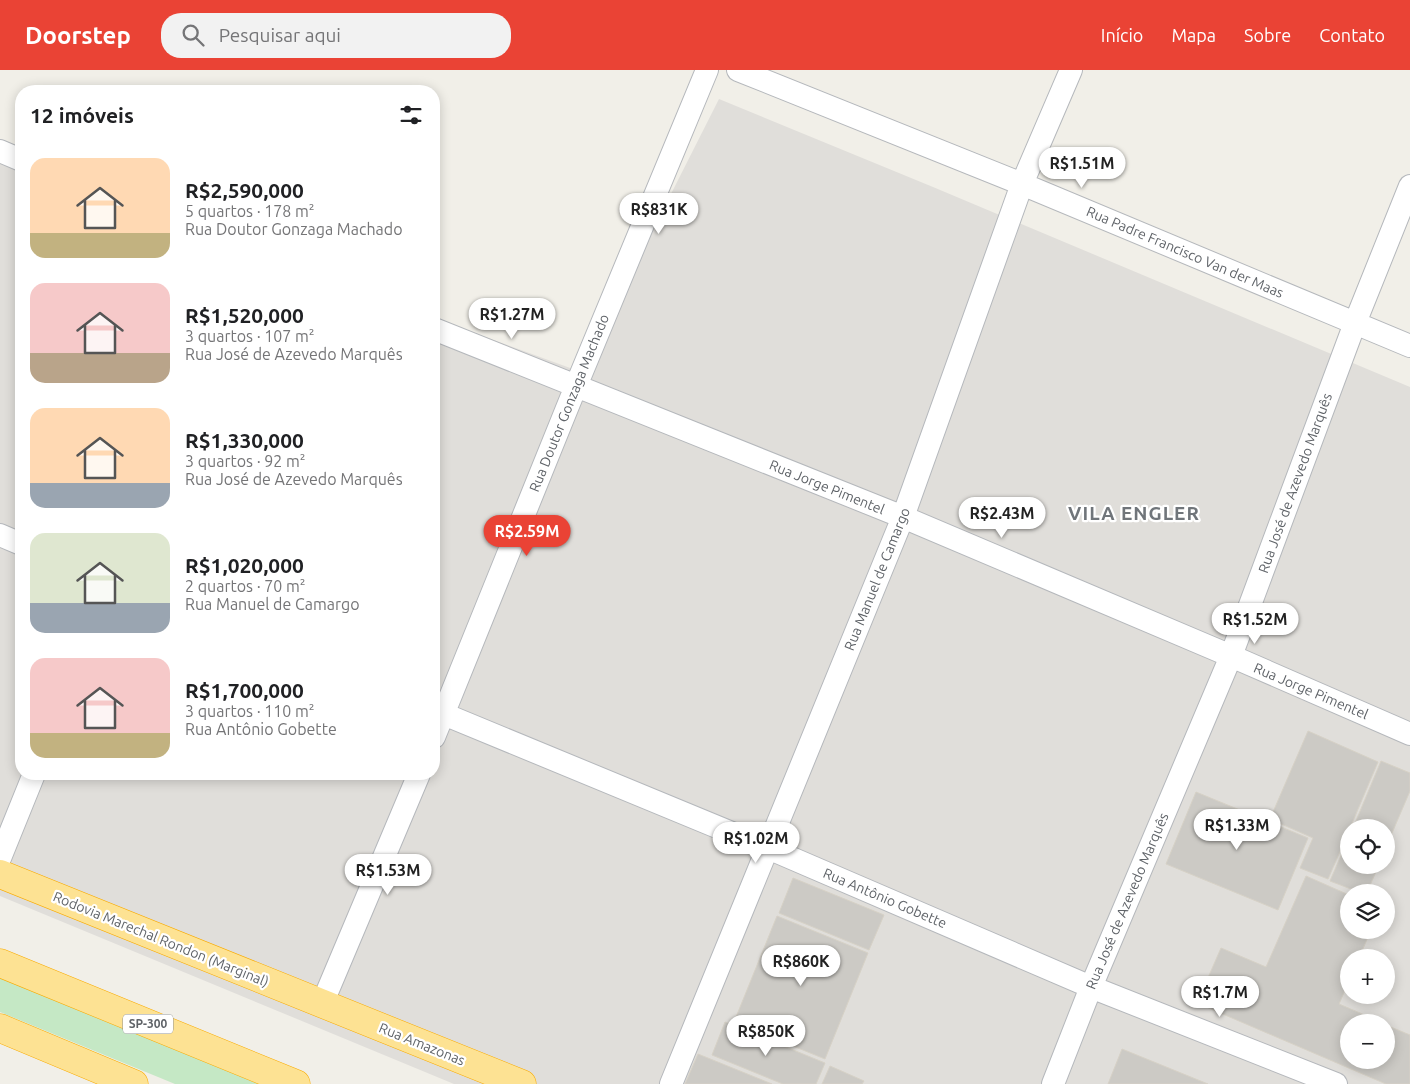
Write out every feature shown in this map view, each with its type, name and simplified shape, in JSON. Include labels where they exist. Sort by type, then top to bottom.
[{"type":"highway","name":"Rodovia Marechal Rondon (Marginal)","points":[[0,874],[322,1004]]},
{"type":"highway","name":"SP-300","points":[[0,963],[296,1084]]},
{"type":"highway","name":"Rua Amazonas","points":[[322,1004],[522,1084]]},
{"type":"highway","points":[[0,1028],[134,1084]]},
{"type":"street","name":"Rua Doutor Gonzaga Machado","points":[[440,710],[707,70]]},
{"type":"street","name":"Rua Padre Francisco Van der Maas","points":[[738,70],[1022,184],[1410,346]]},
{"type":"street","name":"Rua Manuel de Camargo","points":[[671,1084],[903,517],[1022,184],[1071,70]]},
{"type":"street","points":[[0,151],[15,157]]},
{"type":"street","name":"Rua José de Azevedo Marquês","points":[[1053,1084],[1091,986],[1231,656],[1355,323],[1410,186]]},
{"type":"street","name":"Rua Jorge Pimentel","points":[[440,331],[903,517],[1410,734]]},
{"type":"street","points":[[0,535],[15,541]]},
{"type":"street","name":"Rua Antônio Gobette","points":[[440,712],[768,848],[1091,986],[1336,1084]]},
{"type":"street","points":[[0,858],[32,780]]},
{"type":"street","points":[[322,1004],[415,780]]},
{"type":"shaded area","points":[[719,99],[1410,387],[1410,1084],[454,1084],[0,896],[0,139],[15,146],[15,780],[440,780],[440,320],[581,372]]},
{"type":"green space","points":[[0,976],[263,1084],[175,1084],[0,1012]]},
{"type":"building","points":[[1308,731],[1378,762],[1354,819],[1340,819],[1340,852],[1328,879],[1300,868],[1313,838],[1270,819]]},
{"type":"building","points":[[1381,761],[1410,773],[1410,791],[1395,826],[1395,819],[1357,819]]},
{"type":"building","points":[[1196,792],[1308,838],[1278,910],[1166,864]]},
{"type":"building","points":[[1340,858],[1340,874],[1375,874],[1371,884],[1340,885],[1330,881]]},
{"type":"building","points":[[1306,876],[1340,891],[1340,939],[1367,939],[1363,949],[1340,949],[1339,1004],[1362,1014],[1340,1014],[1340,1064],[1197,1003],[1221,948],[1266,967]]},
{"type":"building","points":[[793,878],[884,915],[869,950],[779,913]]},
{"type":"building","points":[[777,916],[868,953],[825,1059],[734,1022]]},
{"type":"building","points":[[725,1022],[825,1063],[816,1084],[783,1084],[712,1055]]},
{"type":"building","points":[[1395,1029],[1410,1035],[1410,1084],[1386,1084],[1351,1069],[1395,1069]]},
{"type":"building","points":[[1122,1049],[1208,1084],[1108,1084]]},
{"type":"building","points":[[698,1054],[772,1084],[685,1084]]},
{"type":"building","points":[[830,1066],[864,1081],[862,1084],[822,1084]]},
{"type":"district","name":"VILA ENGLER","points":[[1134,513]]}]
